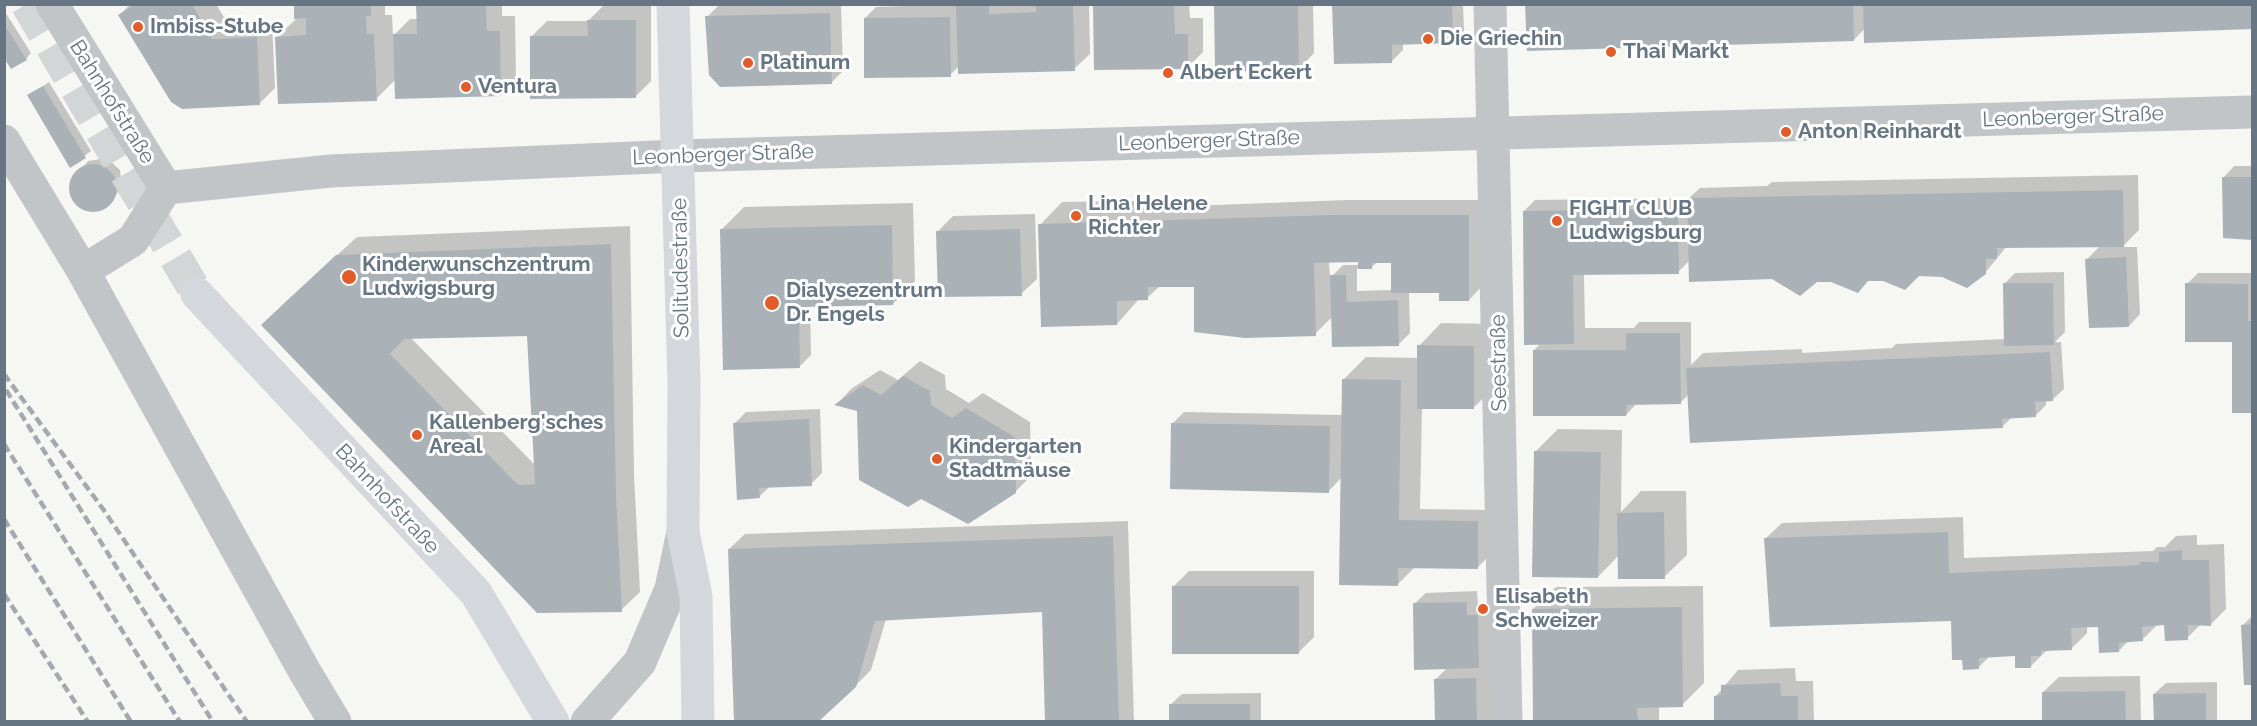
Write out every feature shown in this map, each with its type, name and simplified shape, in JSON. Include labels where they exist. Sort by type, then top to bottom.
[{"type":"street","name":"Bahnhofstraße","points":[[52,4],[166,188],[133,240],[83,271]]},
{"type":"street","name":"Solitudestraße","points":[[587,722],[640,662],[671,589],[683,532],[684,383],[673,4]]},
{"type":"street","name":"Seestraße","points":[[1490,4],[1506,722]]},
{"type":"street","name":"Leonberger Straße","points":[[166,188],[331,171],[679,156],[2253,112]]},
{"type":"street","points":[[4,141],[83,271],[299,662],[335,722]]},
{"type":"street","name":"Bahnhofstraße","points":[[197,294],[476,593],[553,722]]},
{"type":"street","name":"Solitudestraße","points":[[683,532],[696,596],[698,722]]},
{"type":"building","points":[[135,4],[192,4],[212,39],[257,37],[260,105],[182,109],[171,102],[118,15]]},
{"type":"building","points":[[294,4],[371,4],[371,16],[366,16],[367,34],[374,34],[377,101],[278,104],[275,37],[306,35],[306,18],[294,19]]},
{"type":"building","points":[[416,4],[486,4],[487,31],[500,31],[501,96],[395,99],[393,34],[417,34]]},
{"type":"building","points":[[989,4],[989,14],[1036,12],[1036,4],[1073,4],[1075,71],[958,74],[956,5]]},
{"type":"building","points":[[1093,4],[1174,4],[1175,34],[1188,34],[1188,69],[1094,70]]},
{"type":"building","points":[[1214,4],[1298,4],[1299,70],[1215,72]]},
{"type":"building","points":[[1332,4],[1452,4],[1453,43],[1392,45],[1392,63],[1334,64]]},
{"type":"building","points":[[1863,4],[2252,4],[2252,29],[1864,43]]},
{"type":"building","points":[[1525,5],[1853,5],[1854,41],[1527,51]]},
{"type":"building","points":[[830,13],[832,84],[720,87],[709,75],[705,16]]},
{"type":"building","points":[[950,17],[951,77],[864,78],[864,18]]},
{"type":"building","points":[[587,20],[636,20],[636,98],[530,99],[530,36],[588,36]]},
{"type":"building","points":[[4,24],[27,60],[11,69],[4,58]]},
{"type":"building","points":[[43,86],[86,158],[70,168],[27,95]]},
{"type":"building","points":[[93,164],[110,171],[117,188],[110,205],[93,212],[76,205],[69,188],[76,171]]},
{"type":"building","points":[[2222,177],[2252,177],[2252,240],[2223,238]]},
{"type":"building","points":[[2123,190],[2124,247],[1997,248],[1997,259],[1986,259],[1986,274],[1967,288],[1942,277],[1919,276],[1905,290],[1883,281],[1868,281],[1858,293],[1831,282],[1817,282],[1800,296],[1772,279],[1689,282],[1687,198]]},
{"type":"building","points":[[1678,209],[1679,274],[1573,275],[1574,344],[1524,345],[1523,211]]},
{"type":"building","points":[[1331,215],[1469,215],[1469,301],[1439,301],[1439,293],[1391,293],[1391,263],[1372,263],[1372,269],[1358,269],[1358,262],[1314,263],[1316,336],[1245,338],[1194,332],[1194,287],[1148,287],[1148,300],[1117,301],[1117,325],[1041,327],[1038,224]]},
{"type":"building","points":[[892,225],[893,305],[799,307],[800,368],[723,370],[720,229]]},
{"type":"building","points":[[1020,229],[1022,296],[938,297],[936,231]]},
{"type":"building","name":"Kallenberg'sches Areal","points":[[611,244],[616,494],[622,612],[537,613],[261,325],[336,255]],"holes":[[[527,336],[535,484],[518,485],[390,354],[404,339]]]},
{"type":"building","points":[[2126,257],[2129,327],[2089,328],[2085,259]]},
{"type":"building","points":[[1330,275],[1346,275],[1347,302],[1398,300],[1399,346],[1332,347]]},
{"type":"building","points":[[2003,283],[2053,283],[2054,345],[2004,346]]},
{"type":"building","points":[[2185,283],[2248,284],[2248,321],[2252,321],[2252,413],[2232,413],[2232,342],[2185,342]]},
{"type":"building","points":[[1626,333],[1680,333],[1681,404],[1627,405],[1626,416],[1533,416],[1533,350],[1626,350]]},
{"type":"building","points":[[1417,345],[1474,346],[1474,409],[1417,409]]},
{"type":"building","points":[[2050,352],[2053,401],[2035,402],[2036,417],[2002,419],[2003,428],[1690,443],[1686,368]]},
{"type":"building","name":"Kindergarten Stadtmäuse","points":[[903,376],[930,391],[931,405],[952,418],[966,408],[1015,437],[1016,493],[968,524],[921,499],[908,507],[859,480],[857,411],[834,405],[863,385],[881,395]]},
{"type":"building","points":[[1342,379],[1401,380],[1399,520],[1478,521],[1478,569],[1398,568],[1398,586],[1339,585]]},
{"type":"building","points":[[809,419],[812,486],[759,488],[760,498],[737,500],[733,423]]},
{"type":"building","points":[[1171,423],[1330,426],[1329,493],[1170,489]]},
{"type":"building","points":[[1534,451],[1601,452],[1598,578],[1532,577]]},
{"type":"building","points":[[1664,512],[1665,579],[1618,579],[1617,513]]},
{"type":"building","points":[[1948,532],[1949,573],[2140,565],[2139,562],[2159,562],[2159,552],[2182,550],[2182,560],[2209,560],[2211,626],[2188,625],[2188,640],[2165,641],[2164,625],[2142,627],[2143,641],[2119,643],[2119,652],[2099,653],[2098,627],[2071,628],[2072,650],[2041,651],[2041,656],[2031,656],[2031,668],[2015,668],[2015,656],[1979,658],[1979,669],[1963,670],[1962,660],[1952,660],[1951,621],[1770,627],[1764,538]]},
{"type":"building","points":[[1113,536],[1119,722],[1045,722],[1042,612],[875,621],[856,687],[818,722],[734,722],[728,549]]},
{"type":"building","points":[[1172,586],[1299,586],[1299,654],[1172,654]]},
{"type":"building","points":[[1467,602],[1467,615],[1478,615],[1479,668],[1414,670],[1413,603]]},
{"type":"building","points":[[1682,607],[1683,707],[1637,708],[1638,722],[1533,722],[1532,609]]},
{"type":"building","points":[[2252,624],[2252,685],[2244,685],[2241,625]]},
{"type":"building","points":[[1476,678],[1477,722],[1435,722],[1434,679]]},
{"type":"building","points":[[1780,683],[1781,696],[1798,696],[1798,722],[1714,722],[1714,696],[1721,695],[1721,685]]},
{"type":"building","points":[[2125,691],[2126,722],[2042,722],[2042,692]]},
{"type":"building","points":[[2206,693],[2206,722],[2154,722],[2153,694]]},
{"type":"building","points":[[1169,704],[1250,704],[1250,722],[1169,722]]},
{"type":"tunnel","points":[[27,4],[197,294]]},
{"type":"railway","points":[[4,374],[103,509],[247,722]]},
{"type":"railway","points":[[6,390],[213,722]]},
{"type":"railway","points":[[4,444],[180,722]]},
{"type":"railway","points":[[4,519],[131,722]]},
{"type":"railway","points":[[4,594],[88,722]]},
{"type":"place","name":"Imbiss-Stube","points":[[138,27]]},
{"type":"place","name":"Die Griechin","points":[[1428,39]]},
{"type":"place","name":"Thai Markt","points":[[1611,52]]},
{"type":"place","name":"Platinum","points":[[748,63]]},
{"type":"place","name":"Albert Eckert","points":[[1168,73]]},
{"type":"place","name":"Ventura","points":[[466,87]]},
{"type":"place","name":"Anton Reinhardt","points":[[1786,132]]},
{"type":"place","name":"Lina Helene Richter","points":[[1076,216]]},
{"type":"place","name":"FIGHT CLUB Ludwigsburg","points":[[1557,221]]},
{"type":"place","name":"Kinderwunschzentrum Ludwigsburg","points":[[349,277]]},
{"type":"place","name":"Dialysezentrum Dr. Engels","points":[[772,303]]},
{"type":"place","name":"Kallenberg'sches Areal","points":[[417,435]]},
{"type":"place","name":"Kindergarten Stadtmäuse","points":[[937,459]]},
{"type":"place","name":"Elisabeth Schweizer","points":[[1483,609]]}]
